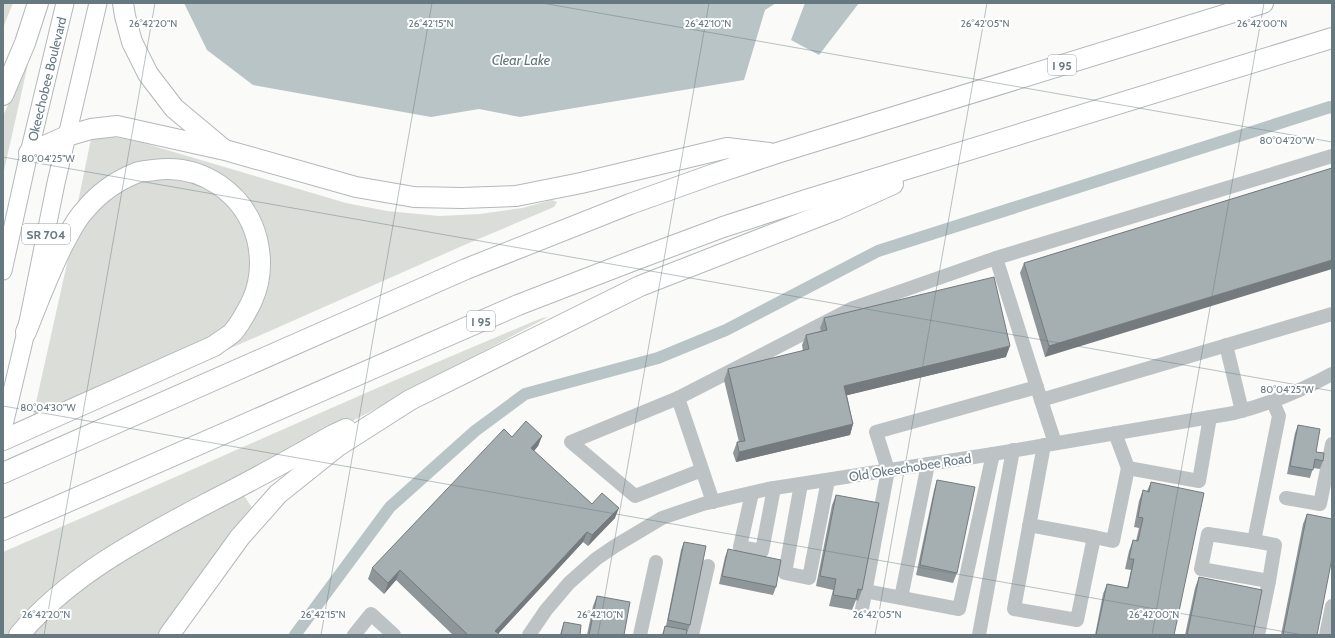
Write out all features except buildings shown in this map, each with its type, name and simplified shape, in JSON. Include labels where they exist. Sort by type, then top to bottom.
[{"type":"highway","points":[[3,95],[25,44],[38,3]]},
{"type":"highway","points":[[123,3],[132,42],[148,74],[174,108],[224,150]]},
{"type":"highway","name":"I 95","points":[[3,474],[341,323],[466,269],[630,204],[777,153],[1263,3]]},
{"type":"highway","name":"I 95","points":[[3,530],[478,322],[558,289],[723,227],[974,147],[1332,38]]},
{"type":"highway","points":[[29,153],[67,136],[117,126],[224,150],[356,187],[414,197],[458,198],[516,196],[581,183],[727,148],[777,153]]},
{"type":"highway","points":[[20,635],[30,622],[84,574],[151,533],[259,477],[334,435],[410,400],[640,286],[835,210],[974,147]]},
{"type":"highway","points":[[3,440],[214,346],[233,332],[246,313],[255,295],[260,274],[260,250],[254,231],[243,209],[231,194],[214,182],[189,171],[163,169],[137,173],[111,185],[96,197],[83,211],[71,230],[55,261],[26,332]]},
{"type":"highway","points":[[169,635],[240,537],[278,494],[338,446],[410,400]]},
{"type":"main road","name":"Okeechobee Boulevard","points":[[3,271],[29,153],[65,3]]},
{"type":"main road","name":"SR 704","points":[[3,429],[26,332],[67,136],[98,3]]},
{"type":"street","points":[[702,470],[635,496],[572,442],[678,398],[853,308],[996,258],[1332,156]]},
{"type":"street","points":[[996,258],[1039,393],[1050,444],[1029,525],[1014,609],[1077,620],[1094,537]]},
{"type":"street","points":[[862,609],[888,470],[876,432],[1039,393],[1226,345],[1332,314]]},
{"type":"street","points":[[1226,345],[1242,411]]},
{"type":"street","name":"Old Okeechobee Road","points":[[529,635],[546,610],[569,582],[596,560],[615,546],[662,518],[703,504],[774,488],[993,454],[1242,411],[1273,402],[1312,385],[1332,374]]},
{"type":"street","points":[[678,398],[713,502]]},
{"type":"street","points":[[1254,541],[1278,416],[1273,402]]},
{"type":"street","points":[[1128,468],[1199,481],[1210,417]]},
{"type":"street","points":[[1029,525],[1112,541],[1128,468],[1115,433]]},
{"type":"street","points":[[1286,498],[1320,504],[1332,444]]},
{"type":"street","points":[[979,635],[1013,450]]},
{"type":"street","points":[[865,591],[960,609],[993,454]]},
{"type":"street","points":[[901,598],[928,464]]},
{"type":"street","points":[[800,484],[785,573],[809,578],[828,480]]},
{"type":"street","points":[[752,493],[740,547],[762,551],[774,488]]},
{"type":"street","points":[[1258,635],[1269,581],[1275,545],[1208,534],[1201,569],[1269,581]]},
{"type":"street","points":[[640,635],[656,562]]},
{"type":"street","points":[[692,635],[708,566]]},
{"type":"street","points":[[1326,635],[1332,606]]},
{"type":"street","points":[[354,635],[370,614],[394,635]]},
{"type":"shaded area","points":[[3,3],[13,3],[3,28]]},
{"type":"shaded area","points":[[30,55],[3,175],[3,116]]},
{"type":"shaded area","points":[[110,136],[140,142],[346,203],[387,211],[439,216],[480,214],[522,208],[552,200],[557,202],[554,207],[222,352],[247,325],[255,219],[174,163],[80,205],[78,202],[91,139]]},
{"type":"shaded area","points":[[186,177],[224,196],[249,234],[253,279],[236,315],[217,334],[33,416],[68,259],[71,249],[89,212],[132,182]]},
{"type":"shaded area","points":[[548,317],[85,563],[44,596],[9,635],[3,635],[3,552],[407,375],[542,318]]},
{"type":"shaded area","points":[[243,494],[253,509],[220,547],[158,635],[29,635],[96,574]]},
{"type":"water","name":"Clear Lake","points":[[184,3],[776,3],[765,10],[744,80],[520,117],[479,109],[431,117],[253,85],[207,50]]},
{"type":"water","points":[[805,3],[859,3],[819,55],[791,40]]},
{"type":"waterway","points":[[295,635],[390,507],[475,431],[525,394],[658,358],[726,330],[878,251],[1330,107],[1332,108]]}]
